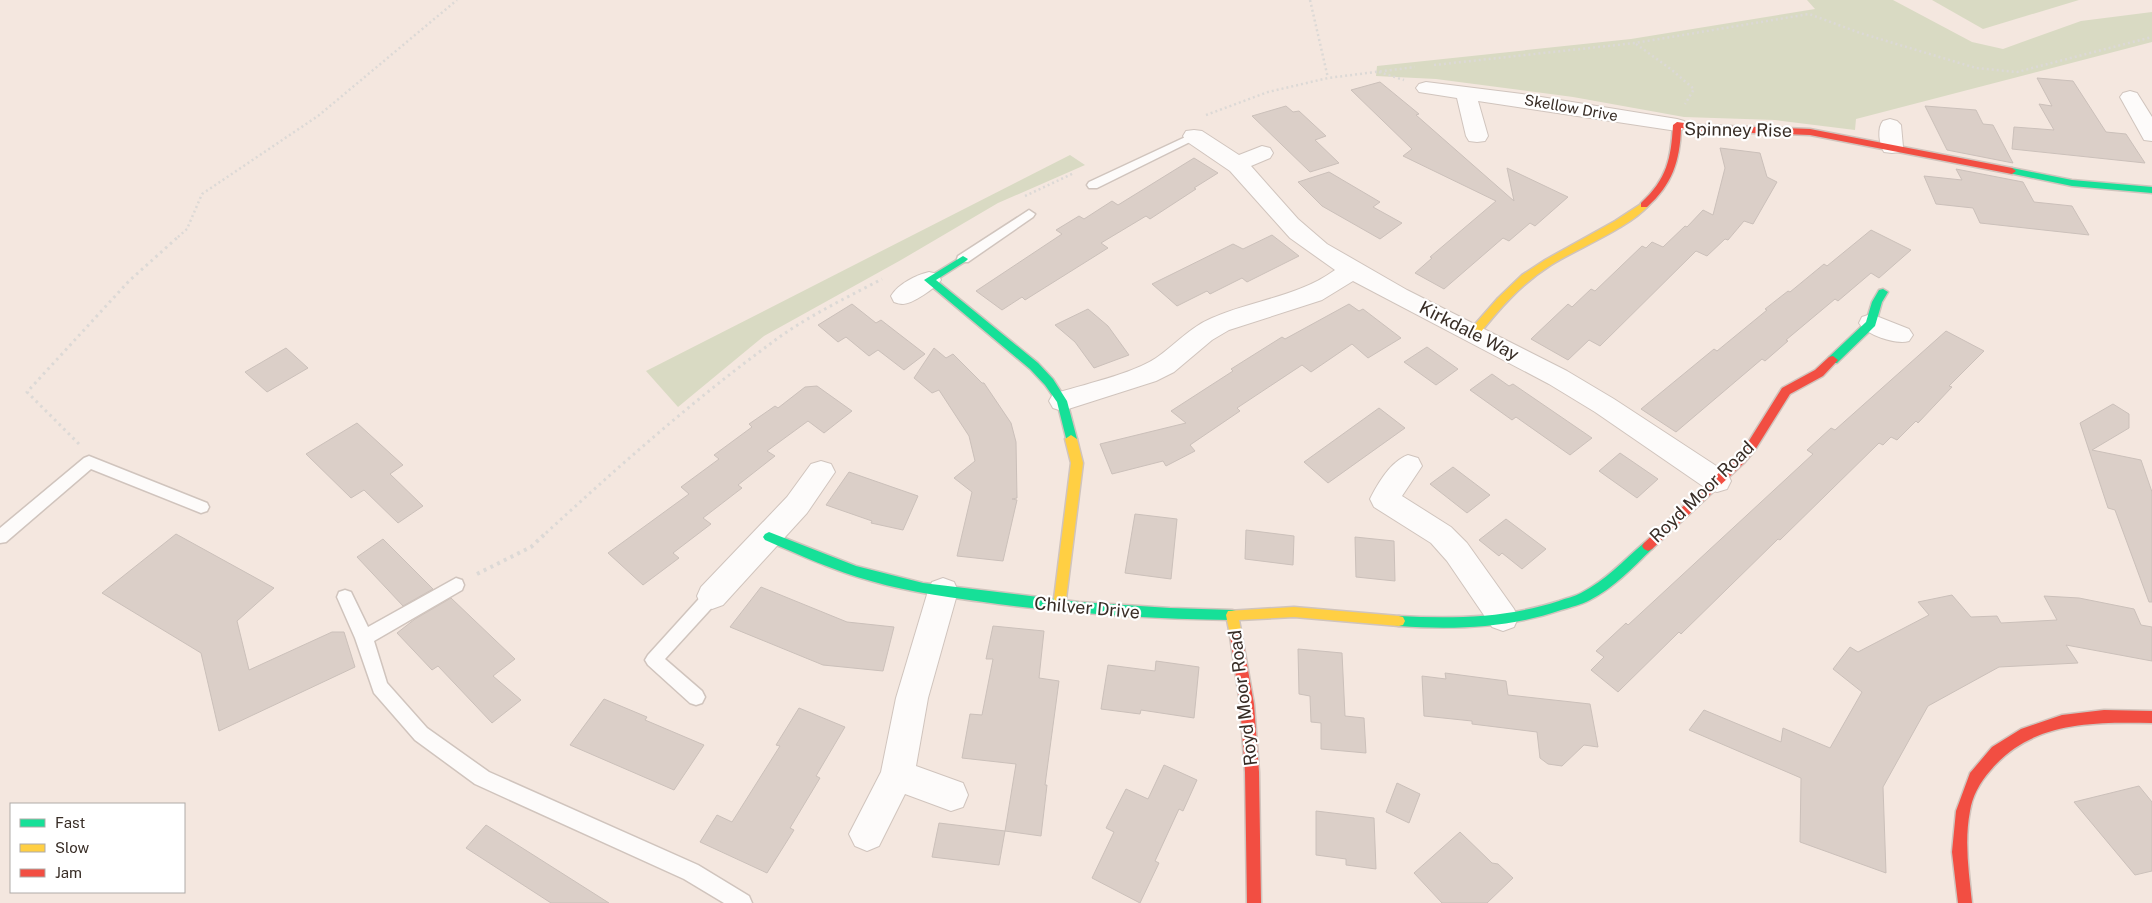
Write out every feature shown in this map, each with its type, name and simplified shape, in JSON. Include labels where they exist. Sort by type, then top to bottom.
[{"type":"street","name":"Skellow Drive","points":[[1426,88],[1522,100],[1677,125]]},
{"type":"street","points":[[1466,93],[1477,136]]},
{"type":"street","points":[[2130,97],[2152,135]]},
{"type":"street","name":"Spinney Rise","points":[[1473,334],[1515,287],[1534,271],[1637,212],[1661,191],[1669,179],[1678,154],[1677,125],[1810,132],[2072,183],[2152,190]]},
{"type":"street","points":[[1890,125],[1892,147]]},
{"type":"street","name":"Kirkdale Way","points":[[1194,136],[1237,164],[1300,235],[1352,268],[1571,385],[1717,481]]},
{"type":"street","points":[[1237,164],[1262,153]]},
{"type":"street","points":[[903,296],[963,259]]},
{"type":"street","points":[[1062,402],[1148,374],[1220,324],[1313,294],[1336,281],[1352,268]]},
{"type":"street","points":[[929,280],[1034,366],[1049,382],[1062,402],[1077,463],[1059,607]]},
{"type":"street","name":"Royd Moor Road","points":[[1254,903],[1252,772],[1247,704],[1232,614],[1303,612],[1435,624],[1470,623],[1556,608],[1588,596],[1617,575],[1752,447],[1786,392],[1819,372],[1871,322],[1877,302],[1883,292]]},
{"type":"street","points":[[1871,322],[1900,335]]},
{"type":"street","points":[[1408,466],[1375,504],[1441,535],[1457,552],[1503,618]]},
{"type":"street","points":[[712,596],[769,537],[797,505],[821,472]]},
{"type":"street","name":"Chilver Drive","points":[[769,537],[840,567],[888,581],[943,591],[1059,607],[1151,614],[1232,614]]},
{"type":"street","points":[[867,834],[898,775],[912,698],[943,591]]},
{"type":"street","points":[[1965,903],[1958,864],[1960,820],[1969,789],[1989,758],[2005,743],[2024,731],[2046,722],[2070,716],[2097,714],[2152,716]]},
{"type":"street","points":[[898,775],[951,795]]},
{"type":"lane","points":[[1092,186],[1194,136]]},
{"type":"lane","points":[[963,259],[1030,214]]},
{"type":"lane","points":[[0,538],[89,462],[201,507]]},
{"type":"lane","points":[[364,638],[456,585]]},
{"type":"lane","points":[[696,697],[654,660],[712,596]]},
{"type":"lane","points":[[345,598],[364,638],[380,687],[421,734],[482,778],[691,872],[742,903]]},
{"type":"path","points":[[89,462],[83,448],[26,392],[129,281],[188,229],[202,194],[318,116],[457,0]]},
{"type":"path","points":[[1310,0],[1328,78]]},
{"type":"path","points":[[1635,43],[1672,70],[1694,90],[1677,115],[1677,125]]},
{"type":"green space","points":[[1807,0],[1893,0],[1972,42],[2003,49],[2081,21],[2152,12],[2152,42],[1856,119],[1855,130],[1775,120],[1684,117],[1573,97],[1436,79],[1376,76],[1377,66],[1631,39],[1815,9]]},
{"type":"green space","points":[[1932,0],[2079,0],[1983,29]]},
{"type":"green space","points":[[1070,155],[1085,165],[998,203],[901,260],[764,336],[678,407],[646,371]]},
{"type":"building","points":[[2037,78],[2073,81],[2106,132],[2126,134],[2145,163],[2012,149],[2014,127],[2054,130],[2039,104],[2052,106]]},
{"type":"building","points":[[1380,82],[1419,114],[1416,115],[1514,201],[1507,168],[1568,197],[1535,226],[1530,223],[1509,241],[1503,238],[1444,289],[1415,273],[1432,258],[1430,257],[1496,201],[1403,156],[1412,149],[1351,90]]},
{"type":"building","points":[[1286,106],[1293,112],[1299,111],[1326,136],[1315,140],[1339,163],[1310,172],[1252,116]]},
{"type":"building","points":[[1925,106],[1976,110],[1983,124],[1993,125],[2013,163],[1947,150]]},
{"type":"building","points":[[1720,148],[1760,153],[1767,177],[1777,182],[1753,224],[1744,221],[1728,240],[1725,239],[1707,256],[1696,251],[1600,346],[1589,340],[1568,360],[1531,339],[1568,304],[1572,307],[1591,289],[1595,291],[1642,246],[1646,248],[1652,242],[1663,247],[1685,226],[1687,227],[1703,210],[1713,215],[1725,168]]},
{"type":"building","points":[[1194,158],[1218,173],[1150,219],[1146,216],[1101,243],[1108,248],[1025,300],[1022,297],[1002,310],[976,291],[1062,234],[1056,230],[1079,216],[1084,219],[1112,201],[1118,205]]},
{"type":"building","points":[[1956,169],[2023,182],[2034,202],[2072,206],[2089,235],[1980,223],[1973,208],[1936,204],[1924,176],[1962,180]]},
{"type":"building","points":[[1329,172],[1380,202],[1373,207],[1402,223],[1380,239],[1322,206],[1298,182]]},
{"type":"building","points":[[1871,230],[1911,250],[1879,278],[1871,273],[1838,301],[1835,299],[1786,340],[1788,341],[1765,361],[1762,359],[1676,432],[1641,409],[1714,349],[1717,351],[1788,291],[1790,292],[1824,264],[1827,266]]},
{"type":"building","points":[[1272,235],[1299,256],[1247,282],[1242,278],[1210,294],[1207,291],[1177,306],[1152,284],[1233,244],[1243,249]]},
{"type":"building","points":[[852,304],[876,323],[881,320],[925,354],[904,370],[878,350],[869,356],[846,337],[838,342],[818,325]]},
{"type":"building","points":[[1349,304],[1359,311],[1363,309],[1401,338],[1368,358],[1352,344],[1311,372],[1302,365],[1237,408],[1240,411],[1190,445],[1195,451],[1166,466],[1163,461],[1112,474],[1100,444],[1186,423],[1171,411],[1233,371],[1231,369],[1282,337],[1285,339]]},
{"type":"building","points":[[1088,309],[1108,326],[1129,355],[1094,368],[1075,342],[1055,325]]},
{"type":"building","points":[[1946,331],[1984,351],[1949,386],[1952,387],[1918,423],[1916,421],[1897,440],[1891,437],[1883,445],[1879,443],[1780,540],[1778,539],[1681,634],[1679,632],[1618,692],[1591,670],[1604,657],[1596,651],[1626,623],[1628,625],[1813,454],[1807,450],[1831,428],[1835,430]]},
{"type":"building","points":[[1427,347],[1458,369],[1436,385],[1404,362]]},
{"type":"building","points":[[286,348],[308,368],[267,392],[245,372]]},
{"type":"building","points":[[934,348],[946,358],[953,354],[984,383],[1011,423],[1016,442],[1017,498],[1012,499],[1017,500],[1003,561],[957,556],[972,492],[954,478],[975,461],[969,436],[939,390],[932,393],[914,378]]},
{"type":"building","points":[[1492,374],[1509,386],[1513,384],[1592,438],[1570,455],[1516,417],[1512,420],[1470,390]]},
{"type":"building","points":[[817,386],[852,411],[824,433],[808,421],[767,451],[775,456],[738,485],[742,488],[703,518],[711,524],[673,553],[679,558],[643,585],[608,553],[689,494],[681,487],[719,459],[714,455],[752,427],[749,424],[775,406],[778,408],[805,387]]},
{"type":"building","points":[[2113,404],[2129,414],[2129,428],[2092,450],[2141,460],[2152,492],[2152,602],[2149,602],[2115,510],[2108,508],[2080,423]]},
{"type":"building","points":[[1379,408],[1405,428],[1328,483],[1304,462]]},
{"type":"building","points":[[357,423],[403,465],[390,474],[423,506],[398,523],[364,490],[351,498],[306,454]]},
{"type":"building","points":[[1620,453],[1658,479],[1637,498],[1599,471]]},
{"type":"building","points":[[1453,467],[1490,495],[1467,513],[1430,484]]},
{"type":"building","points":[[849,472],[918,496],[903,530],[871,523],[872,521],[826,505]]},
{"type":"building","points":[[1135,514],[1177,519],[1171,579],[1125,573]]},
{"type":"building","points":[[1506,519],[1546,549],[1522,569],[1502,553],[1499,556],[1479,540]]},
{"type":"building","points":[[1246,530],[1294,536],[1293,565],[1245,559]]},
{"type":"building","points":[[176,534],[274,588],[237,621],[249,670],[332,632],[344,632],[355,667],[219,731],[201,653],[102,593]]},
{"type":"building","points":[[1355,537],[1394,541],[1395,581],[1356,577]]},
{"type":"building","points":[[383,539],[433,589],[403,606],[357,557]]},
{"type":"building","points":[[761,587],[847,622],[894,627],[883,671],[823,665],[730,627]]},
{"type":"building","points":[[1952,595],[1971,617],[1997,616],[2001,623],[2057,620],[2044,596],[2079,598],[2134,609],[2141,625],[2152,627],[2152,661],[2066,645],[2078,663],[1999,667],[1928,706],[1883,787],[1886,873],[1800,842],[1801,778],[1689,730],[1704,710],[1781,742],[1783,728],[1830,748],[1862,692],[1833,669],[1850,647],[1858,652],[1929,615],[1918,602]]},
{"type":"building","points":[[451,598],[515,659],[493,676],[521,700],[492,723],[438,666],[432,670],[397,633],[415,619]]},
{"type":"building","points":[[993,626],[1044,631],[1039,678],[1059,681],[1045,785],[1047,785],[1041,836],[1005,831],[1016,764],[962,758],[970,714],[982,715],[993,659],[986,659]]},
{"type":"building","points":[[1298,649],[1342,653],[1345,716],[1364,718],[1366,753],[1321,749],[1321,723],[1311,722],[1310,696],[1299,694]]},
{"type":"building","points":[[1156,661],[1199,667],[1194,718],[1141,710],[1140,714],[1101,709],[1108,665],[1155,671]]},
{"type":"building","points":[[1445,673],[1506,681],[1508,695],[1590,704],[1598,747],[1584,745],[1562,766],[1548,764],[1540,758],[1537,732],[1472,724],[1472,721],[1424,716],[1422,676],[1446,679]]},
{"type":"building","points":[[604,699],[647,717],[645,720],[704,745],[674,790],[570,745]]},
{"type":"building","points":[[799,708],[845,727],[816,776],[820,778],[790,828],[794,830],[767,873],[700,842],[717,815],[732,822],[780,746],[776,745]]},
{"type":"building","points":[[1164,765],[1197,780],[1183,811],[1179,809],[1155,861],[1159,863],[1140,903],[1092,878],[1114,832],[1106,828],[1126,789],[1148,799]]},
{"type":"building","points":[[1397,783],[1420,794],[1409,823],[1386,812]]},
{"type":"building","points":[[2139,786],[2152,802],[2152,871],[2135,875],[2074,802]]},
{"type":"building","points":[[1316,811],[1374,818],[1376,869],[1346,865],[1346,859],[1316,855]]},
{"type":"building","points":[[939,823],[1005,831],[999,865],[932,857]]},
{"type":"building","points":[[486,825],[609,903],[551,903],[466,848]]},
{"type":"building","points":[[1460,832],[1492,863],[1498,864],[1513,878],[1487,903],[1442,903],[1414,873]]},
{"type":"traffic: fast","points":[[2012,171],[2072,183],[2152,190]]},
{"type":"traffic: fast","points":[[963,259],[929,280],[1034,366],[1049,382],[1062,401],[1071,439]]},
{"type":"traffic: fast","points":[[1833,360],[1871,323],[1877,302],[1883,292]]},
{"type":"traffic: fast","points":[[769,537],[827,561],[871,576],[923,588],[1079,607],[1140,612],[1232,615]]},
{"type":"traffic: fast","points":[[1399,621],[1463,623],[1506,619],[1548,610],[1579,600],[1597,590],[1648,546]]},
{"type":"traffic: slow","points":[[1473,334],[1502,300],[1526,277],[1548,262],[1618,223],[1644,205]]},
{"type":"traffic: slow","points":[[1059,607],[1077,463],[1071,439]]},
{"type":"traffic: slow","points":[[1236,636],[1232,615],[1294,612],[1399,621]]},
{"type":"traffic: jam","points":[[1644,205],[1661,188],[1671,169],[1674,159],[1677,125],[1699,128],[1810,132],[2012,171]]},
{"type":"traffic: jam","points":[[1648,546],[1740,460],[1751,447],[1786,391],[1819,373],[1833,360]]},
{"type":"traffic: jam","points":[[1236,636],[1247,704],[1252,772],[1254,903]]},
{"type":"traffic: jam","points":[[1965,903],[1959,852],[1963,811],[1975,777],[1997,752],[2026,733],[2062,722],[2104,716],[2152,717]]}]
